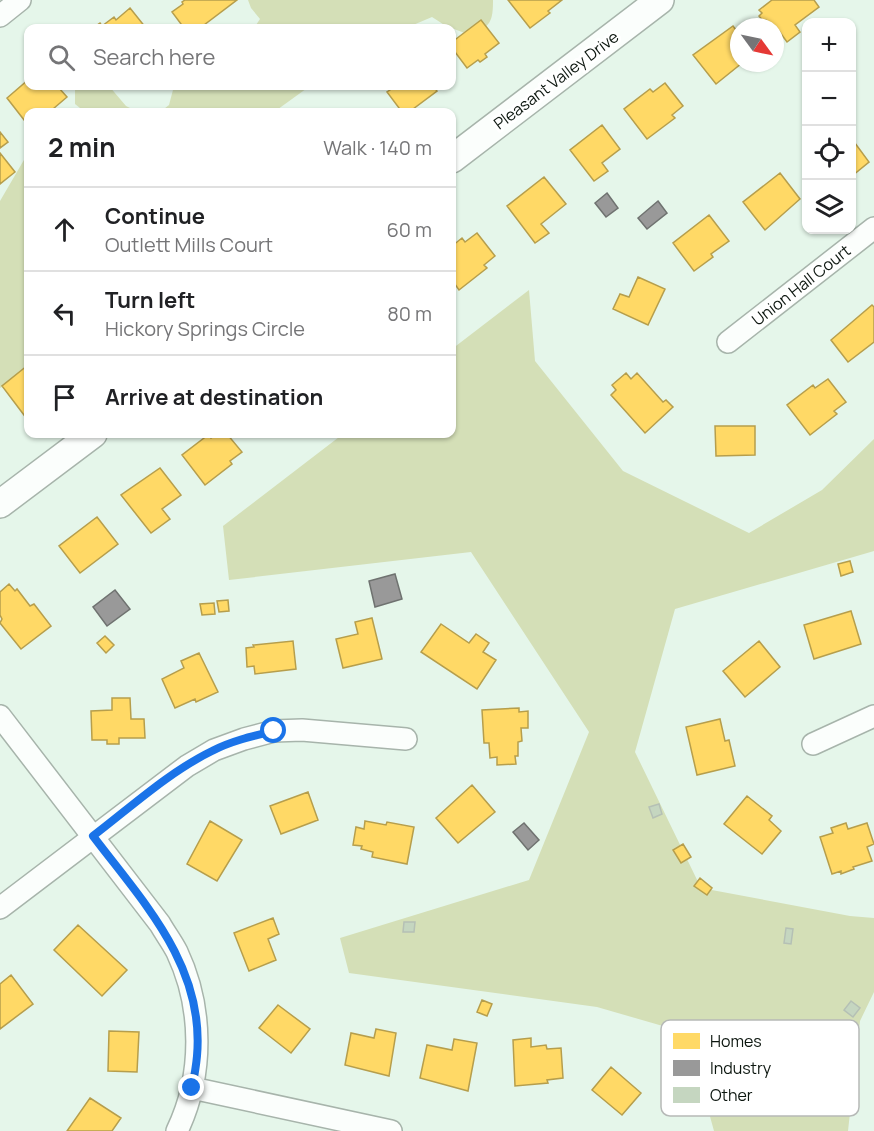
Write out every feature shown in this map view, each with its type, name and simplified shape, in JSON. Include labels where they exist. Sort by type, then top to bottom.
[{"type":"street","points":[[0,16],[20,0]]},
{"type":"street","name":"Pleasant Valley Drive","points":[[456,156],[660,0]]},
{"type":"street","name":"Union Hall Court","points":[[728,342],[874,228]]},
{"type":"street","points":[[0,504],[88,438]]},
{"type":"street","points":[[0,716],[160,924],[177,952],[189,986],[196,1020],[197,1055],[192,1088],[177,1131]]},
{"type":"street","points":[[813,744],[874,716]]},
{"type":"street","points":[[0,908],[187,766],[213,750],[274,731],[302,730],[406,739]]},
{"type":"street","points":[[192,1088],[391,1131]]},
{"type":"green space","points":[[248,0],[493,0],[491,18],[487,26],[470,35],[456,30],[456,24],[443,24],[432,17],[415,24],[257,24],[260,19]]},
{"type":"green space","points":[[75,90],[112,90],[130,108],[80,108],[75,104]]},
{"type":"green space","points":[[173,90],[304,90],[280,108],[165,108],[169,105]]},
{"type":"green space","points":[[24,160],[24,374],[0,388],[0,201]]},
{"type":"green space","points":[[529,290],[535,361],[623,471],[749,533],[822,490],[874,439],[874,551],[675,609],[635,752],[701,888],[850,916],[874,918],[874,992],[860,1021],[859,1030],[859,1020],[661,1020],[661,1025],[597,1007],[349,973],[340,938],[529,880],[589,732],[471,552],[229,580],[223,526],[338,438],[456,438],[456,346]]},
{"type":"green space","points":[[710,1116],[850,1116],[848,1131],[714,1131]]},
{"type":"building: Homes","points":[[185,0],[237,0],[205,24],[181,24],[172,12],[183,4]]},
{"type":"building: Homes","points":[[508,0],[562,0],[548,11],[550,13],[530,28]]},
{"type":"building: Homes","points":[[772,0],[814,0],[819,7],[795,25],[800,32],[787,42],[784,38],[784,18],[761,18],[759,16],[762,13],[759,10]]},
{"type":"building: Homes","points":[[130,8],[143,24],[105,24],[114,17],[116,20]]},
{"type":"building: Homes","points":[[481,20],[499,43],[485,54],[487,57],[467,68],[456,53],[456,39]]},
{"type":"building: Homes","points":[[730,28],[731,72],[716,84],[693,55]]},
{"type":"building: Homes","points":[[24,83],[24,90],[61,90],[67,97],[54,108],[24,108],[24,120],[7,98]]},
{"type":"building: Homes","points":[[665,83],[683,106],[672,115],[675,118],[647,139],[624,109],[650,89],[653,92]]},
{"type":"building: Homes","points":[[390,90],[437,91],[414,108],[399,108],[387,92]]},
{"type":"building: Homes","points":[[602,125],[620,149],[602,163],[608,171],[594,181],[570,150]]},
{"type":"building: Homes","points":[[0,132],[8,142],[0,148]]},
{"type":"building: Homes","points":[[856,144],[869,162],[856,173]]},
{"type":"building: Homes","points":[[0,153],[15,172],[0,184]]},
{"type":"building: Homes","points":[[780,173],[800,199],[765,230],[743,202]]},
{"type":"building: Homes","points":[[544,177],[566,204],[541,224],[549,233],[535,243],[507,206]]},
{"type":"building: Homes","points":[[709,215],[729,241],[711,254],[713,257],[694,271],[673,243]]},
{"type":"building: Homes","points":[[477,233],[495,256],[484,265],[487,268],[459,290],[456,286],[456,243],[462,238],[465,242]]},
{"type":"building: Homes","points":[[638,277],[665,289],[648,325],[613,309],[620,294],[629,297]]},
{"type":"building: Homes","points":[[872,305],[874,307],[874,342],[848,362],[831,340]]},
{"type":"building: Homes","points":[[24,368],[24,415],[2,386]]},
{"type":"building: Homes","points":[[626,373],[631,379],[637,373],[663,402],[666,400],[673,407],[645,433],[611,395],[616,390],[612,385]]},
{"type":"building: Homes","points":[[828,379],[846,402],[834,411],[837,414],[810,435],[787,405],[813,385],[815,388]]},
{"type":"building: Homes","points":[[715,426],[755,426],[755,455],[716,456]]},
{"type":"building: Homes","points":[[204,438],[230,438],[242,452],[230,461],[232,464],[205,485],[182,455]]},
{"type":"building: Homes","points":[[160,468],[181,495],[162,509],[170,519],[151,533],[121,495]]},
{"type":"building: Homes","points":[[97,517],[118,544],[80,573],[59,546]]},
{"type":"building: Homes","points":[[850,561],[853,572],[841,576],[838,564]]},
{"type":"building: Homes","points":[[9,584],[15,591],[17,589],[30,606],[34,604],[51,626],[21,649],[0,623],[2,619],[0,592]]},
{"type":"building: Homes","points":[[228,600],[229,611],[219,612],[217,601]]},
{"type":"building: Homes","points":[[214,603],[215,614],[202,615],[200,604]]},
{"type":"building: Homes","points":[[851,611],[861,644],[814,659],[804,625]]},
{"type":"building: Homes","points":[[372,618],[382,659],[343,668],[336,639],[358,634],[355,622]]},
{"type":"building: Homes","points":[[441,624],[469,643],[476,634],[489,643],[483,652],[496,660],[477,689],[421,652]]},
{"type":"building: Homes","points":[[105,636],[114,645],[106,653],[97,643]]},
{"type":"building: Homes","points":[[293,641],[296,669],[255,674],[254,666],[247,667],[246,648],[254,647],[253,645]]},
{"type":"building: Homes","points":[[759,641],[780,667],[745,697],[723,671]]},
{"type":"building: Homes","points":[[199,653],[218,692],[175,708],[162,679],[184,668],[181,661]]},
{"type":"building: Homes","points":[[112,698],[130,698],[131,719],[144,719],[145,738],[119,738],[119,744],[107,744],[107,740],[92,740],[91,711],[112,710]]},
{"type":"building: Homes","points":[[519,708],[519,712],[528,711],[528,728],[521,728],[522,741],[518,742],[516,764],[497,765],[497,757],[490,758],[489,743],[484,743],[482,710]]},
{"type":"building: Homes","points":[[720,719],[725,741],[729,740],[735,766],[697,775],[686,727]]},
{"type":"building: Homes","points":[[472,785],[495,812],[458,843],[436,818]]},
{"type":"building: Homes","points":[[308,792],[318,820],[281,834],[270,806]]},
{"type":"building: Homes","points":[[747,796],[772,816],[769,820],[781,831],[762,854],[724,824]]},
{"type":"building: Homes","points":[[210,821],[242,840],[217,881],[187,864]]},
{"type":"building: Homes","points":[[365,821],[414,827],[407,864],[372,857],[373,852],[361,849],[362,846],[353,845],[356,827],[364,829]]},
{"type":"building: Homes","points":[[846,823],[848,829],[867,823],[874,844],[867,847],[872,861],[853,867],[854,869],[841,874],[841,871],[832,874],[820,837],[833,833],[831,828]]},
{"type":"building: Homes","points":[[683,844],[691,857],[681,863],[673,850]]},
{"type":"building: Homes","points":[[700,878],[712,888],[707,895],[694,886]]},
{"type":"building: Homes","points":[[273,918],[279,934],[268,939],[276,960],[249,971],[234,933]]},
{"type":"building: Homes","points":[[78,925],[127,970],[102,996],[54,950]]},
{"type":"building: Homes","points":[[11,975],[33,1004],[0,1029],[0,984]]},
{"type":"building: Homes","points":[[482,1000],[492,1004],[487,1016],[477,1012]]},
{"type":"building: Homes","points":[[278,1005],[310,1029],[291,1053],[259,1028]]},
{"type":"building: Homes","points":[[376,1029],[396,1033],[389,1076],[345,1065],[351,1033],[374,1038]]},
{"type":"building: Homes","points":[[109,1031],[139,1032],[137,1072],[108,1071]]},
{"type":"building: Homes","points":[[531,1038],[531,1047],[546,1045],[547,1049],[561,1048],[563,1078],[547,1080],[548,1083],[515,1086],[513,1040]]},
{"type":"building: Homes","points":[[454,1039],[477,1043],[468,1091],[420,1078],[427,1045],[452,1050]]},
{"type":"building: Homes","points":[[611,1067],[641,1093],[622,1115],[592,1090]]},
{"type":"building: Homes","points":[[90,1098],[121,1118],[112,1131],[67,1131]]},
{"type":"building: Industry","points":[[607,193],[618,208],[606,217],[595,203]]},
{"type":"building: Industry","points":[[658,201],[667,213],[647,229],[638,218]]},
{"type":"building: Industry","points":[[395,574],[402,599],[375,607],[369,581]]},
{"type":"building: Industry","points":[[115,590],[130,609],[107,626],[93,607]]},
{"type":"building: Industry","points":[[524,823],[539,840],[528,850],[513,832]]},
{"type":"building: Other","points":[[659,804],[662,814],[653,818],[649,807]]},
{"type":"building: Other","points":[[404,922],[415,922],[414,932],[403,932]]},
{"type":"building: Other","points":[[786,928],[793,929],[791,944],[784,943]]},
{"type":"building: Other","points":[[851,1001],[860,1008],[853,1017],[844,1010]]},
{"type":"route","points":[[192,1088],[197,1055],[196,1020],[189,986],[177,952],[160,924],[93,836],[187,766],[213,750],[274,731]]}]
